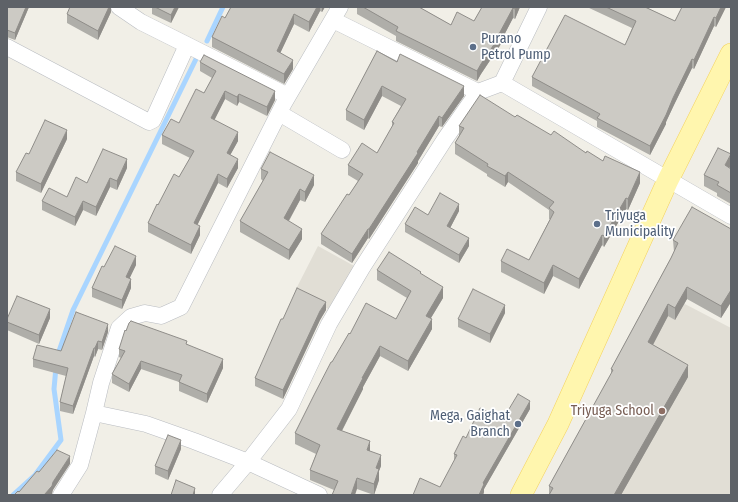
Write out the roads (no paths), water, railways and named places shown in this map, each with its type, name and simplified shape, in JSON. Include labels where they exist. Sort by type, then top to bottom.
[{"type":"main road","points":[[521,495],[558,424],[668,180],[731,54]]},
{"type":"street","points":[[119,7],[141,22],[288,96]]},
{"type":"street","points":[[220,495],[289,409],[329,324],[362,268],[445,139],[478,92],[502,83],[539,7]]},
{"type":"street","points":[[61,495],[80,465],[101,383],[119,328],[131,317],[145,313],[161,316],[181,307],[279,112],[336,14],[478,92]]},
{"type":"street","points":[[7,47],[149,122],[153,120],[187,44]]},
{"type":"street","points":[[502,83],[731,216]]},
{"type":"street","points":[[279,112],[342,150]]},
{"type":"street","points":[[94,413],[146,424],[194,440],[248,462],[319,495]]},
{"type":"waterway","points":[[207,41],[223,7]]},
{"type":"waterway","points":[[57,357],[73,310],[197,57]]},
{"type":"waterway","points":[[13,495],[35,475],[61,440],[54,389],[56,367]]},
{"type":"place","name":"Purano Petrol Pump","points":[[473,47]]},
{"type":"place","name":"Triyuga Municipality","points":[[597,224]]},
{"type":"place","name":"Triyuga School","points":[[662,411]]},
{"type":"place","name":"Mega, Gaighat Branch","points":[[518,424]]}]
